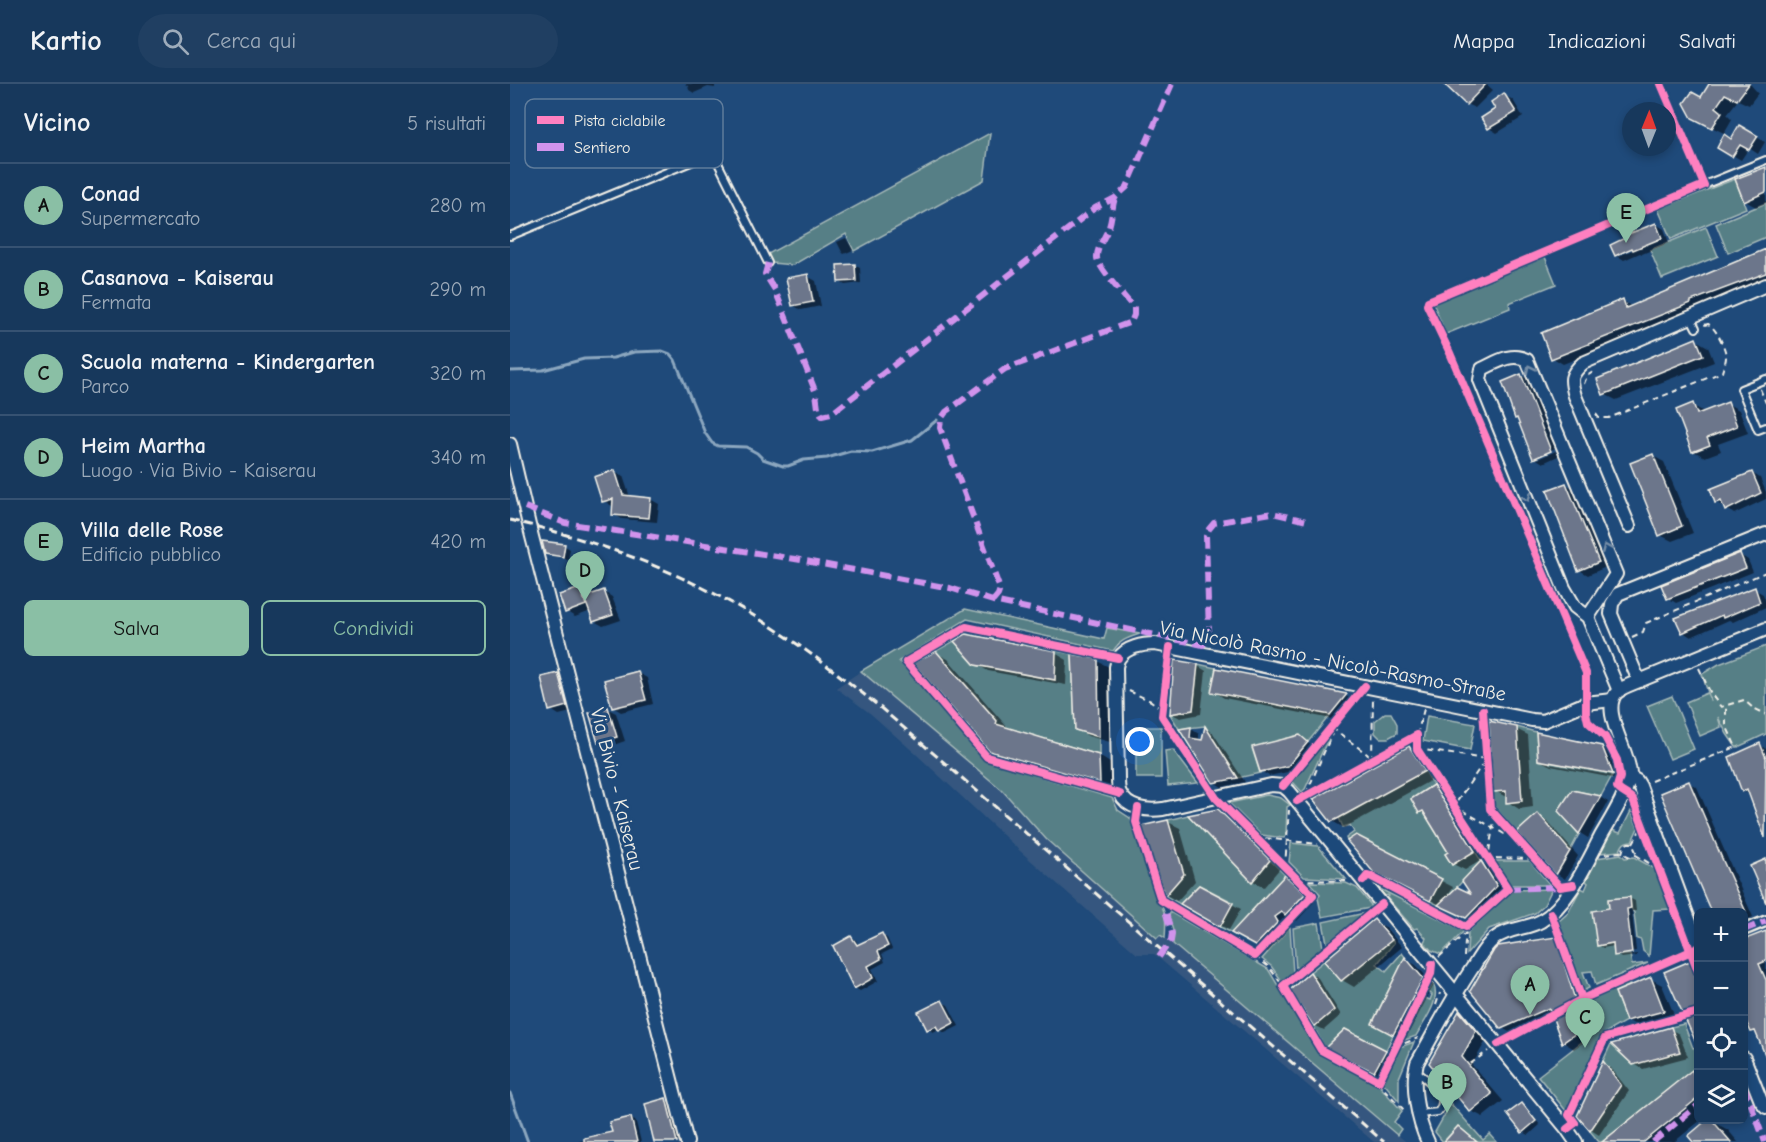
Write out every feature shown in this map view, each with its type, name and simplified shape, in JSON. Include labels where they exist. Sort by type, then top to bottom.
[{"type":"street","points":[[1629,526],[1575,396],[1571,381],[1574,370],[1582,363],[1693,323],[1766,285]]},
{"type":"street","points":[[1428,1142],[1414,1114],[1415,1071],[1417,1063],[1456,992],[1494,938],[1535,924],[1555,909],[1590,856],[1630,777],[1630,766],[1614,723],[1612,710],[1615,695],[1588,617],[1575,607],[1564,588],[1480,380],[1482,369],[1506,358],[1519,356],[1527,360],[1616,574],[1588,617]]},
{"type":"street","name":"Via Bivio - Kaiserau","points":[[510,444],[687,1142]]},
{"type":"street","points":[[1639,681],[1611,614],[1612,603],[1618,594],[1766,534]]},
{"type":"street","name":"Via Nicolò Rasmo - Nicolò-Rasmo-Straße","points":[[1576,1142],[1568,1129],[1456,992],[1333,845],[1301,798],[1283,786],[1271,785],[1163,809],[1138,808],[1129,804],[1120,794],[1118,778],[1115,689],[1118,658],[1142,644],[1155,644],[1543,721],[1586,703],[1615,695],[1639,681],[1766,629]]},
{"type":"street","points":[[1630,777],[1640,786],[1694,933]]},
{"type":"street","points":[[1748,928],[1766,921]]},
{"type":"street","points":[[1748,1070],[1761,1101],[1766,1107]]},
{"type":"lane","points":[[1704,185],[1766,160]]},
{"type":"lane","points":[[510,236],[676,168]]},
{"type":"lane","points":[[720,168],[768,263]]},
{"type":"lane","points":[[1766,380],[1741,390],[1758,430],[1766,427]]},
{"type":"lane","points":[[1414,1114],[1438,1112],[1443,1105],[1442,1096],[1437,1088],[1415,1071]]},
{"type":"path","points":[[1593,411],[1599,418],[1609,418],[1722,372],[1726,357],[1714,327],[1708,324],[1693,323]]},
{"type":"path","points":[[1584,384],[1587,376],[1595,371]]},
{"type":"path","points":[[1621,641],[1643,632],[1646,623],[1766,572]]},
{"type":"path","points":[[1694,658],[1711,694],[1721,707],[1744,700],[1753,708],[1766,714]]},
{"type":"path","points":[[1372,760],[1373,688]]},
{"type":"path","points":[[1115,689],[1133,692],[1162,713],[1164,699]]},
{"type":"path","points":[[1423,759],[1417,749],[1417,735],[1426,699]]},
{"type":"path","points":[[1640,786],[1736,747],[1726,724],[1726,705]]},
{"type":"path","points":[[1318,744],[1338,719]]},
{"type":"path","points":[[1331,727],[1372,760]]},
{"type":"path","points":[[1301,798],[1332,734],[1331,727]]},
{"type":"path","points":[[1408,740],[1417,735]]},
{"type":"path","points":[[1417,749],[1486,759]]},
{"type":"path","points":[[1486,750],[1487,769]]},
{"type":"path","points":[[1363,765],[1381,755]]},
{"type":"path","points":[[1454,806],[1486,759]]},
{"type":"path","points":[[1286,867],[1289,808],[1301,798],[1315,791]]},
{"type":"path","points":[[1447,796],[1465,823]]},
{"type":"path","points":[[1454,806],[1519,842]]},
{"type":"path","points":[[1488,858],[1493,828],[1492,812]]},
{"type":"path","points":[[1492,812],[1541,866]]},
{"type":"path","points":[[1639,814],[1646,834]]},
{"type":"path","points":[[1622,853],[1624,846],[1632,843],[1643,825]]},
{"type":"path","points":[[1247,829],[1263,844]]},
{"type":"path","points":[[1255,837],[1333,845]]},
{"type":"path","points":[[1632,843],[1636,852],[1634,855]]},
{"type":"path","points":[[1482,849],[1493,866]]},
{"type":"path","points":[[1653,852],[1664,880]]},
{"type":"path","points":[[1590,856],[1622,853],[1630,857],[1634,855],[1660,870]]},
{"type":"path","points":[[1488,858],[1535,860]]},
{"type":"path","points":[[1278,860],[1306,887]]},
{"type":"path","points":[[1298,880],[1363,881]]},
{"type":"path","points":[[1432,964],[1475,920]]},
{"type":"path","points":[[1457,922],[1466,930]]},
{"type":"path","points":[[1464,962],[1466,930]]},
{"type":"path","points":[[1255,956],[1262,948]]},
{"type":"path","points":[[1245,950],[1269,967],[1288,996]]},
{"type":"path","points":[[1283,986],[1291,979]]},
{"type":"path","points":[[1431,1012],[1440,993]]},
{"type":"path","points":[[1391,1055],[1400,1037]]},
{"type":"path","points":[[1395,1047],[1418,1038],[1414,1046]]},
{"type":"path","points":[[1470,1064],[1498,1044]]},
{"type":"path","points":[[1379,1081],[1383,1072]]},
{"type":"path","points":[[1369,1076],[1379,1081],[1382,1087],[1414,1114]]},
{"type":"shaded area","points":[[861,671],[1003,790],[1046,839],[1157,938],[1160,935],[1173,944],[1406,1142],[1374,1142],[1154,954],[1137,954],[1019,850],[871,714],[836,688]]},
{"type":"green space","points":[[990,133],[984,180],[854,251],[846,234],[793,265],[772,263],[768,254]]},
{"type":"green space","points":[[1735,179],[1746,208],[1671,239],[1658,209]]},
{"type":"green space","points":[[1766,203],[1766,237],[1728,253],[1716,224]]},
{"type":"green space","points":[[1706,227],[1718,256],[1662,279],[1650,250]]},
{"type":"green space","points":[[1545,257],[1556,284],[1509,303],[1510,308],[1446,334],[1433,303]]},
{"type":"green space","points":[[965,609],[1104,639],[1107,628],[1140,634],[1121,642],[1113,651],[967,619],[899,661],[984,760],[1112,798],[1118,810],[1130,818],[1164,913],[1165,938],[1160,935],[1157,938],[1046,839],[1002,790],[861,671]]},
{"type":"green space","points":[[954,641],[975,665],[1055,680],[1056,651],[1072,654],[1075,730],[1099,737],[1099,755],[1011,729],[1003,755],[989,751],[997,720],[936,651]]},
{"type":"green space","points":[[1766,646],[1766,734],[1736,747],[1718,717],[1721,727],[1700,736],[1686,702],[1707,693],[1711,702],[1702,674],[1719,664]]},
{"type":"green space","points":[[1198,664],[1216,668],[1212,692],[1330,715],[1308,742],[1299,735],[1252,748],[1260,773],[1238,778],[1205,726],[1179,729],[1170,714],[1193,710]]},
{"type":"green space","points":[[1672,696],[1694,749],[1670,759],[1647,706]]},
{"type":"green space","points":[[1385,713],[1391,713],[1397,724],[1397,733],[1388,738],[1380,738],[1375,733],[1375,721]]},
{"type":"green space","points":[[1427,716],[1475,724],[1470,750],[1423,741]]},
{"type":"green space","points":[[1136,727],[1161,727],[1161,778],[1136,778]]},
{"type":"green space","points":[[1517,727],[1536,732],[1538,760],[1613,774],[1601,796],[1572,790],[1559,811],[1579,834],[1570,851],[1538,814],[1517,832],[1494,806],[1493,792],[1506,791],[1507,803],[1522,801]]},
{"type":"green space","points":[[1329,737],[1305,789],[1302,792],[1292,781]]},
{"type":"green space","points":[[1173,750],[1198,783],[1168,786],[1165,751]]},
{"type":"green space","points":[[1425,771],[1433,785],[1411,799],[1423,811],[1448,852],[1445,854],[1452,865],[1475,851],[1483,864],[1460,883],[1443,907],[1430,901],[1442,879],[1356,836],[1347,841],[1346,838],[1354,832],[1350,825],[1343,827],[1339,818]]},
{"type":"green space","points":[[1267,795],[1281,798],[1290,805],[1287,807],[1284,838],[1261,835],[1229,803]]},
{"type":"green space","points":[[1631,811],[1638,828],[1632,841],[1624,843],[1620,851],[1599,853],[1612,830],[1620,833]]},
{"type":"green space","points":[[1188,815],[1252,881],[1270,860],[1285,875],[1234,934],[1220,927],[1233,902],[1199,885],[1180,904],[1165,896],[1184,874],[1168,820]]},
{"type":"green space","points":[[1291,843],[1318,846],[1346,879],[1304,877],[1289,862]]},
{"type":"green space","points":[[1621,854],[1625,858],[1634,857],[1655,869],[1670,909],[1653,910],[1649,956],[1643,951],[1641,940],[1637,939],[1630,897],[1608,900],[1614,955],[1630,955],[1632,965],[1648,963],[1596,985],[1592,971],[1583,972],[1589,988],[1583,991],[1559,921],[1568,913],[1581,888],[1585,890],[1588,883],[1586,881],[1597,858]]},
{"type":"green space","points":[[1495,861],[1530,861],[1550,885],[1510,885]]},
{"type":"green space","points":[[1309,882],[1346,883],[1357,888],[1371,905],[1370,908],[1322,917],[1318,898],[1320,894]]},
{"type":"green space","points":[[1376,887],[1464,931],[1441,954],[1431,950],[1424,942],[1426,938],[1417,928],[1414,929],[1387,898],[1389,896],[1385,896]]},
{"type":"green space","points":[[1552,889],[1544,905],[1535,913],[1489,929],[1467,954],[1468,932],[1513,890]]},
{"type":"green space","points":[[1170,912],[1268,969],[1318,1051],[1377,1083],[1402,1111],[1394,1122],[1401,1129],[1397,1135],[1173,944],[1174,934],[1169,917]]},
{"type":"green space","points":[[1365,913],[1327,943],[1323,922]]},
{"type":"green space","points":[[1319,923],[1323,948],[1296,970],[1293,928]]},
{"type":"green space","points":[[1290,927],[1293,973],[1282,981],[1271,966],[1262,959]]},
{"type":"green space","points":[[1392,940],[1394,943],[1377,964],[1386,971],[1402,953],[1405,957],[1372,1023],[1393,1035],[1386,1050],[1345,1029],[1325,1048],[1314,1027],[1334,1010],[1310,972],[1324,961],[1342,981]]},
{"type":"green space","points":[[1433,983],[1434,1003],[1427,1017],[1416,1036],[1402,1041],[1425,998],[1430,1000],[1432,995],[1429,992]]},
{"type":"green space","points":[[1629,983],[1629,986],[1615,992],[1626,1021],[1603,1034],[1567,1112],[1538,1076],[1592,1034],[1582,1003]]},
{"type":"green space","points":[[1684,1024],[1694,1048],[1694,1076],[1692,1071],[1602,1142],[1599,1142],[1590,1131],[1621,1085],[1603,1061],[1611,1044],[1633,1065],[1680,1052],[1671,1027]]},
{"type":"green space","points":[[1414,1042],[1399,1078],[1399,1101],[1382,1081],[1400,1047]]},
{"type":"green space","points":[[1451,1104],[1483,1140],[1490,1134],[1497,1142],[1477,1142],[1458,1126],[1443,1142],[1435,1132]]},
{"type":"building","points":[[1444,84],[1486,84],[1466,105]]},
{"type":"building","points":[[1709,84],[1749,84],[1737,100],[1725,94],[1716,107],[1722,112],[1712,128],[1692,118],[1684,103],[1692,92],[1701,97]]},
{"type":"building","points":[[1504,93],[1516,112],[1488,129],[1481,118],[1495,109],[1491,102]]},
{"type":"building","points":[[1739,125],[1758,136],[1749,150],[1740,145],[1732,157],[1717,148],[1724,134],[1731,139]]},
{"type":"building","points":[[1766,167],[1766,192],[1744,202],[1735,179]]},
{"type":"building","points":[[1656,223],[1662,238],[1615,256],[1610,245],[1627,237],[1626,235]]},
{"type":"building","points":[[1766,249],[1766,273],[1691,301],[1691,303],[1551,359],[1541,333],[1623,299],[1626,308]]},
{"type":"building","points":[[855,264],[856,281],[838,282],[837,265]]},
{"type":"building","points":[[808,274],[813,302],[792,306],[786,278]]},
{"type":"building","points":[[1696,338],[1703,355],[1603,395],[1597,379]]},
{"type":"building","points":[[1521,374],[1551,451],[1533,459],[1502,382]]},
{"type":"building","points":[[1728,402],[1737,426],[1707,438],[1710,445],[1692,452],[1676,410],[1693,403],[1697,414]]},
{"type":"building","points":[[1653,454],[1682,526],[1659,536],[1630,463]]},
{"type":"building","points":[[615,470],[623,495],[651,498],[649,518],[612,515],[613,499],[602,502],[594,477]]},
{"type":"building","points":[[1752,472],[1761,493],[1725,511],[1721,501],[1715,503],[1710,489]]},
{"type":"building","points":[[1566,483],[1599,562],[1578,571],[1547,490]]},
{"type":"building","points":[[542,541],[565,544],[563,557],[545,554]]},
{"type":"building","points":[[1740,553],[1746,568],[1667,599],[1661,585]]},
{"type":"building","points":[[1755,587],[1760,602],[1723,618],[1722,615],[1682,633],[1675,618]]},
{"type":"building","points":[[580,588],[586,605],[565,613],[559,595]]},
{"type":"building","points":[[604,590],[613,615],[593,622],[584,597]]},
{"type":"building","points":[[966,634],[1056,651],[1055,680],[975,665],[954,641]]},
{"type":"building","points":[[936,651],[997,721],[996,724],[1099,755],[1100,783],[989,751],[913,663]]},
{"type":"building","points":[[1072,654],[1098,659],[1099,737],[1075,730]]},
{"type":"building","points":[[1174,660],[1198,664],[1193,710],[1170,714]]},
{"type":"building","points":[[1216,668],[1347,694],[1330,715],[1211,692]]},
{"type":"building","points":[[638,671],[646,700],[612,708],[604,680]]},
{"type":"building","points":[[558,673],[567,706],[549,711],[541,677]]},
{"type":"building","points":[[608,707],[617,737],[598,743],[589,713]]},
{"type":"building","points":[[1489,721],[1517,727],[1522,801],[1506,803],[1506,791],[1493,792]]},
{"type":"building","points":[[1205,726],[1238,778],[1213,783],[1179,729],[1191,727],[1190,738],[1202,740]]},
{"type":"building","points":[[1536,732],[1602,746],[1613,774],[1538,760]]},
{"type":"building","points":[[1300,735],[1308,742],[1288,766],[1260,772],[1252,747]]},
{"type":"building","points":[[1760,743],[1766,758],[1765,838],[1747,789],[1742,792],[1729,757]]},
{"type":"building","points":[[1409,746],[1425,771],[1331,822],[1313,799]]},
{"type":"building","points":[[1689,781],[1744,908],[1709,908],[1660,793]]},
{"type":"building","points":[[1433,785],[1475,851],[1452,865],[1445,854],[1448,852],[1423,811],[1419,813],[1411,799]]},
{"type":"building","points":[[1572,790],[1601,796],[1579,834],[1558,811]]},
{"type":"building","points":[[1218,809],[1270,860],[1252,882],[1188,815]]},
{"type":"building","points":[[1538,813],[1570,851],[1556,875],[1517,832]]},
{"type":"building","points":[[1168,820],[1184,874],[1165,896],[1141,826]]},
{"type":"building","points":[[1356,835],[1442,879],[1430,901],[1374,873],[1347,841]]},
{"type":"building","points":[[1766,859],[1766,903],[1750,866]]},
{"type":"building","points":[[1481,861],[1497,886],[1466,918],[1438,905],[1457,887],[1470,893],[1462,881]]},
{"type":"building","points":[[1285,875],[1305,894],[1285,915],[1282,912],[1275,917],[1278,922],[1255,946],[1231,933]]},
{"type":"building","points":[[1199,885],[1233,903],[1220,927],[1180,904]]},
{"type":"building","points":[[1630,897],[1631,908],[1627,909],[1632,953],[1614,956],[1613,943],[1597,946],[1592,911],[1609,908],[1608,899]]},
{"type":"building","points":[[1374,919],[1392,940],[1341,981],[1324,961]]},
{"type":"building","points":[[1766,931],[1766,961],[1759,964],[1766,980],[1766,1057],[1755,1031],[1751,1032],[1748,1026],[1748,938]]},
{"type":"building","points":[[882,933],[888,946],[878,951],[881,959],[868,966],[873,978],[854,989],[833,946],[851,936],[857,945]]},
{"type":"building","points":[[1556,937],[1580,1016],[1567,1004],[1562,1009],[1579,1031],[1562,1043],[1549,1008],[1501,1029],[1470,991],[1494,950],[1498,946]]},
{"type":"building","points":[[1405,957],[1423,978],[1393,1035],[1372,1024]]},
{"type":"building","points":[[1690,961],[1694,972],[1694,1038],[1664,972]]},
{"type":"building","points":[[1310,972],[1334,1010],[1314,1027],[1290,990]]},
{"type":"building","points":[[1651,977],[1664,1011],[1626,1021],[1615,992]]},
{"type":"building","points":[[942,1000],[954,1023],[939,1031],[936,1026],[927,1030],[918,1012]]},
{"type":"building","points":[[1459,1011],[1476,1031],[1462,1057],[1492,1094],[1470,1112],[1429,1063]]},
{"type":"building","points":[[1671,1027],[1680,1052],[1633,1065],[1611,1044]]},
{"type":"building","points":[[1345,1029],[1386,1050],[1374,1072],[1325,1048]]},
{"type":"building","points":[[1603,1061],[1621,1085],[1590,1131],[1577,1116]]},
{"type":"building","points":[[1692,1070],[1694,1101],[1644,1142],[1602,1142]]},
{"type":"building","points":[[666,1098],[677,1142],[654,1142],[645,1104]]},
{"type":"building","points":[[1522,1103],[1536,1121],[1522,1133],[1507,1114]]},
{"type":"building","points":[[631,1117],[637,1142],[584,1142],[584,1138],[612,1132],[609,1122]]},
{"type":"building","points":[[1702,1124],[1715,1124],[1731,1142],[1693,1142],[1688,1136]]},
{"type":"building","points":[[1458,1126],[1477,1142],[1444,1142]]},
{"type":"waterway","points":[[510,371],[543,370],[584,359],[613,358],[634,352],[662,351],[670,354],[675,360],[705,433],[712,443],[718,446],[746,447],[763,459],[783,466],[851,451],[872,452],[912,440],[937,420]]},
{"type":"waterway","points":[[510,1093],[528,1142]]},
{"type":"railway","points":[[510,520],[576,538],[641,560],[673,574],[734,604],[809,653],[882,709],[1384,1142]]},
{"type":"marked path","points":[[768,263],[765,274],[775,290],[816,393],[818,408],[822,416],[831,414],[1095,208],[1115,198],[1127,187],[1172,84]]},
{"type":"marked path","points":[[993,601],[1000,589],[940,428],[941,419],[946,412],[1005,369],[1131,322],[1134,308],[1107,276],[1097,258],[1109,227],[1115,198]]},
{"type":"marked path","points":[[525,507],[565,523],[795,559],[950,588],[993,601],[1203,645],[1209,635],[1206,536],[1214,523],[1272,513],[1307,521]]},
{"type":"marked path","points":[[1508,889],[1560,887]]},
{"type":"marked path","points":[[1159,957],[1171,940],[1172,933],[1166,914],[1168,904]]},
{"type":"marked path","points":[[1748,928],[1766,921]]},
{"type":"marked path","points":[[1748,1097],[1765,1142]]},
{"type":"marked path","points":[[1653,1142],[1694,1108]]},
{"type":"cycle path","points":[[1661,84],[1704,185],[1428,301],[1427,305],[1450,353],[1586,673],[1588,722],[1605,737],[1617,760],[1620,777],[1617,787],[1633,800],[1695,962]]},
{"type":"cycle path","points":[[1118,658],[966,627],[906,662],[987,757],[1120,794]]},
{"type":"cycle path","points":[[1138,808],[1136,822],[1161,900],[1255,956],[1313,895],[1216,798],[1162,716],[1170,647]]},
{"type":"cycle path","points":[[1283,786],[1365,686]]},
{"type":"cycle path","points":[[1483,710],[1490,809],[1560,887],[1573,885]]},
{"type":"cycle path","points":[[1297,801],[1417,735],[1417,749],[1508,889],[1466,927],[1368,875],[1363,881]]},
{"type":"cycle path","points":[[1382,904],[1283,986],[1321,1050],[1379,1081],[1431,974],[1432,964]]},
{"type":"cycle path","points":[[1551,913],[1582,999]]},
{"type":"cycle path","points":[[1498,1044],[1582,999],[1694,950]]},
{"type":"cycle path","points":[[1567,1129],[1575,1123],[1569,1115],[1605,1038],[1694,1013]]},
{"type":"place","name":"Villa delle Rose","points":[[1626,243]]},
{"type":"place","name":"Heim Martha","points":[[585,601]]},
{"type":"place","name":"Conad","points":[[1530,1015]]},
{"type":"place","name":"Scuola materna - Kindergarten","points":[[1585,1048]]},
{"type":"place","name":"Casanova - Kaiserau","points":[[1447,1113]]}]
